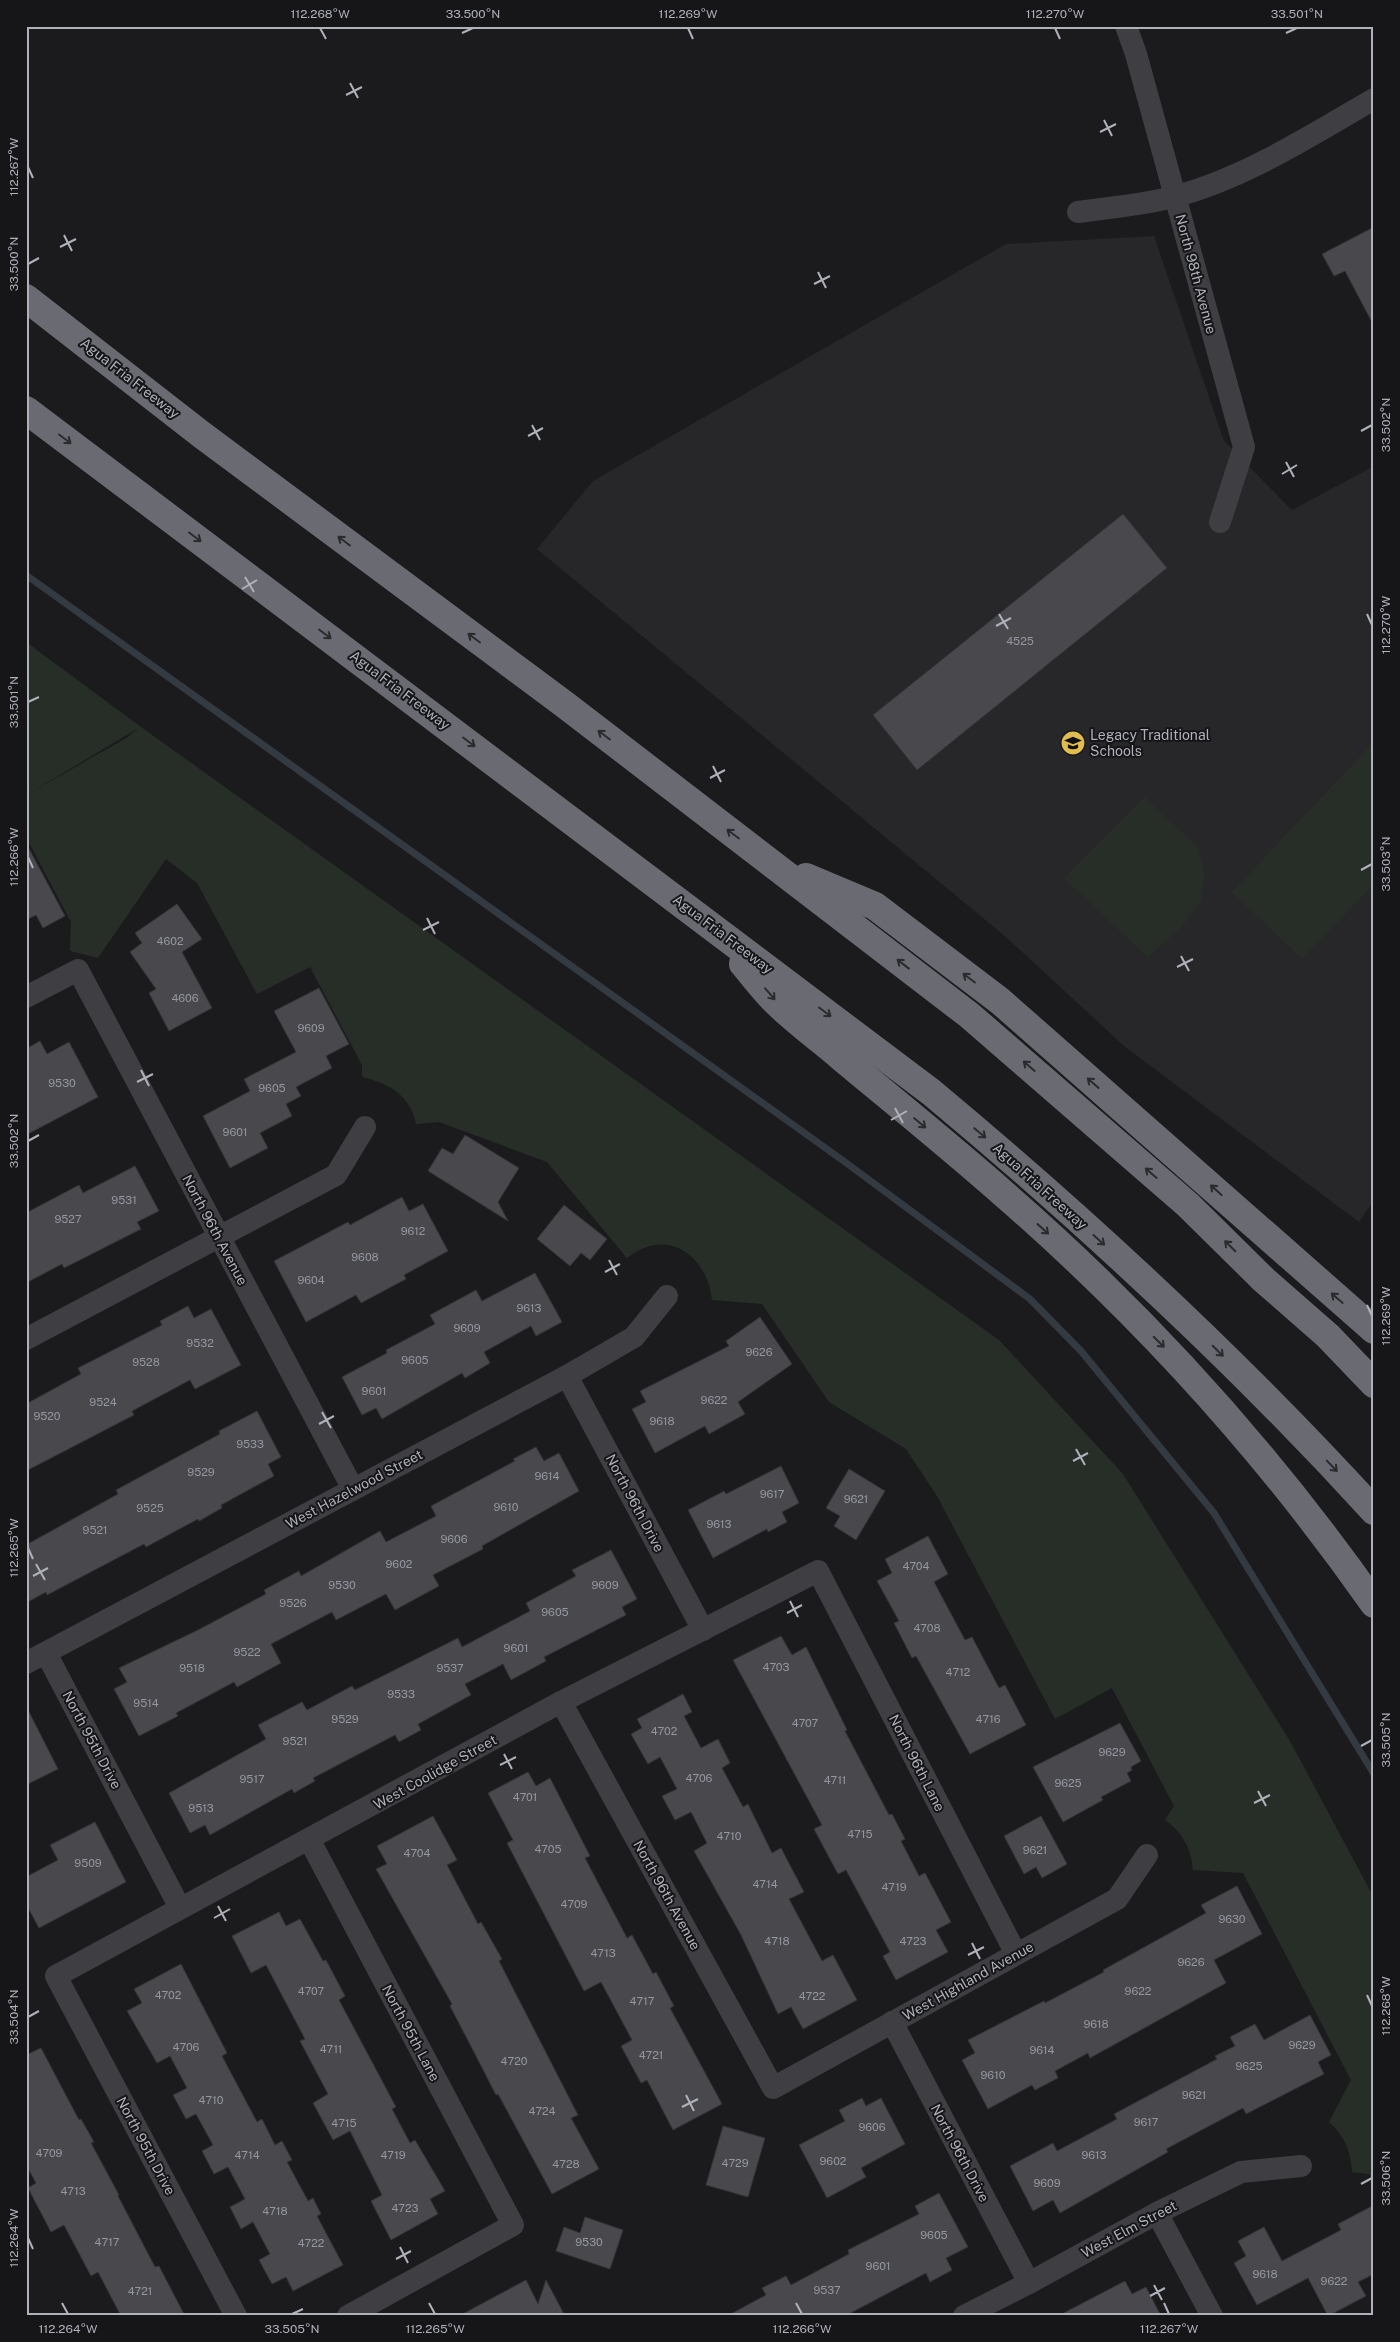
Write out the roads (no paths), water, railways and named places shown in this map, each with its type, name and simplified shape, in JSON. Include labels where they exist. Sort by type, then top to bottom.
[{"type":"highway","name":"Agua Fria Freeway","points":[[26,298],[202,435],[564,704],[970,1015],[1188,1205],[1264,1280],[1328,1336],[1374,1384]]},
{"type":"highway","name":"Agua Fria Freeway","points":[[26,410],[703,918],[931,1092],[993,1144],[1196,1328],[1311,1444],[1374,1511]]},
{"type":"highway","points":[[772,863],[875,906],[1000,1001],[1374,1330]]},
{"type":"highway","points":[[703,918],[779,1005],[1005,1194],[1074,1258],[1164,1347],[1212,1397],[1280,1480],[1335,1549],[1374,1604]]},
{"type":"street","name":"North 98th Avenue","points":[[1126,26],[1136,54],[1244,447],[1220,522]]},
{"type":"street","points":[[1078,212],[1186,194],[1219,181],[1295,145],[1374,98]]},
{"type":"street","name":"North 96th Avenue","points":[[26,998],[78,970],[353,1489]]},
{"type":"street","points":[[26,1339],[336,1175],[365,1127]]},
{"type":"street","name":"West Hazelwood Street","points":[[36,1658],[567,1376],[634,1337],[667,1296]]},
{"type":"street","name":"North 96th Drive","points":[[567,1376],[703,1630]]},
{"type":"street","name":"West Coolidge Street","points":[[56,1976],[180,1908],[310,1841],[561,1702],[818,1572]]},
{"type":"street","name":"North 96th Lane","points":[[818,1572],[1016,1954]]},
{"type":"street","name":"North 95th Drive","points":[[36,1658],[180,1908]]},
{"type":"street","name":"North 96th Avenue","points":[[561,1702],[773,2088]]},
{"type":"street","name":"North 95th Lane","points":[[310,1841],[513,2225],[348,2316]]},
{"type":"street","name":"West Highland Avenue","points":[[773,2088],[1117,1899],[1146,1855]]},
{"type":"street","name":"North 95th Drive","points":[[56,1976],[236,2316]]},
{"type":"street","name":"North 96th Drive","points":[[892,2022],[1029,2283]]},
{"type":"street","name":"West Elm Street","points":[[964,2316],[1157,2213],[1241,2172],[1301,2166]]},
{"type":"street","points":[[1157,2213],[1212,2316]]},
{"type":"waterway","points":[[26,575],[845,1162],[1030,1299],[1081,1351],[1214,1513],[1374,1774]]},
{"type":"place","name":"Legacy Traditional Schools","points":[[1073,743]]}]
